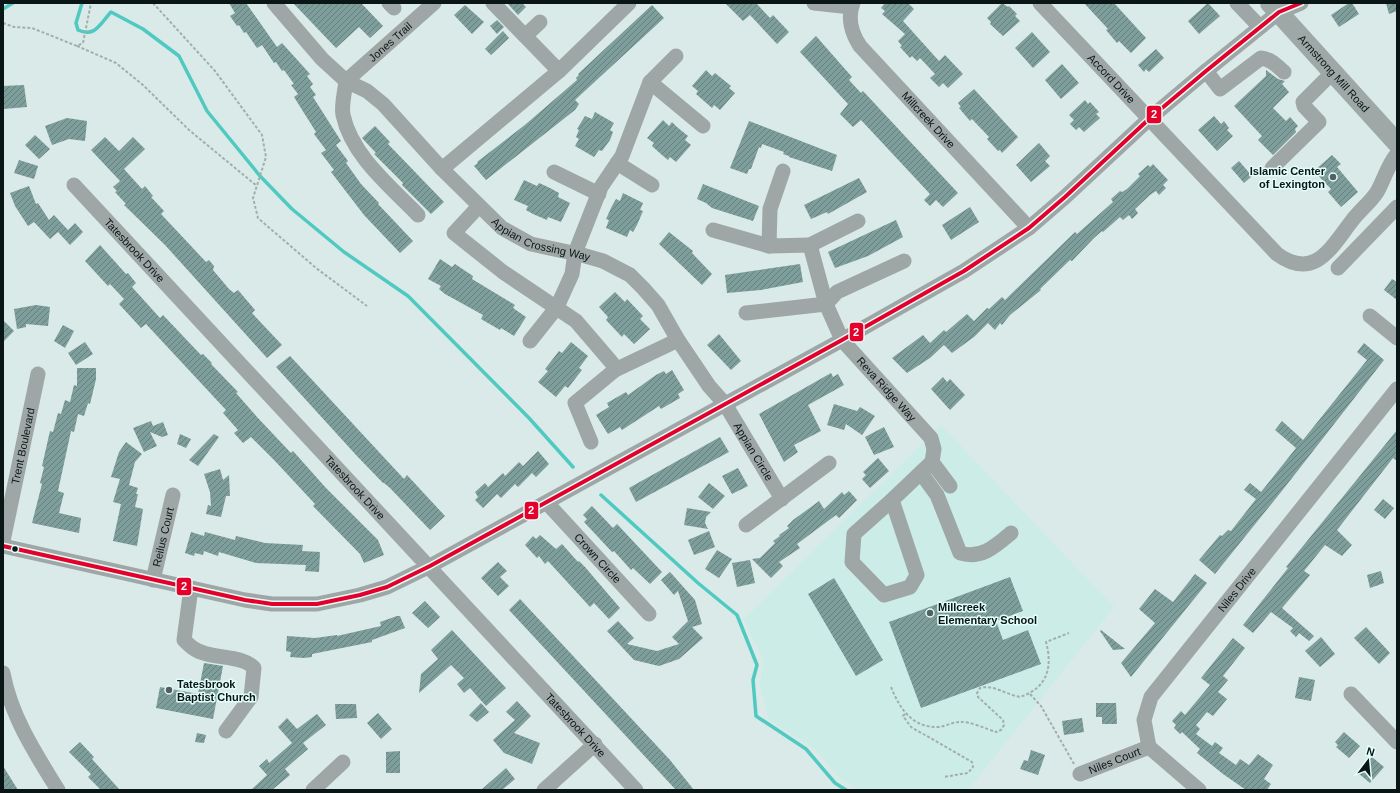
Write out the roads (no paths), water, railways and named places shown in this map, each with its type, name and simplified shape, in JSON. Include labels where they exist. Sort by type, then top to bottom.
[{"type":"main road","name":"Armstrong Mill Road","points":[[1288,5],[1333,72],[1397,143]]},
{"type":"street","name":"Appian Crossing Way","points":[[274,3],[322,59],[346,81],[367,91],[383,104],[442,169],[502,228],[525,241],[546,248],[575,253],[603,261],[630,275],[658,305],[678,340],[709,386],[725,404]]},
{"type":"street","name":"Jones Trail","points":[[346,81],[434,3]]},
{"type":"street","points":[[493,3],[559,71]]},
{"type":"street","points":[[442,169],[559,71],[629,3]]},
{"type":"street","points":[[814,3],[852,5]]},
{"type":"street","name":"Accord Drive","points":[[1040,3],[1278,254],[1293,264],[1301,265],[1311,263],[1320,258],[1335,245],[1376,192],[1397,154]]},
{"type":"street","points":[[1237,3],[1260,27]]},
{"type":"street","name":"Millcreek Drive","points":[[852,5],[851,28],[860,46],[1029,228]]},
{"type":"street","points":[[3,546],[153,580],[265,603],[295,605],[317,604],[360,595],[387,587],[430,566],[547,503],[964,271],[1029,228],[1065,197],[1149,119],[1288,5]]},
{"type":"street","points":[[525,36],[540,22]]},
{"type":"street","points":[[1240,44],[1254,62]]},
{"type":"street","points":[[530,341],[557,307],[572,274],[575,253],[599,194],[622,156],[650,82],[676,56]]},
{"type":"street","points":[[1206,71],[1220,89],[1261,58],[1267,58],[1284,72]]},
{"type":"street","points":[[1272,168],[1319,122],[1304,106],[1303,102],[1333,72]]},
{"type":"street","points":[[346,81],[343,113],[351,136],[364,157],[418,215]]},
{"type":"street","points":[[650,82],[703,126]]},
{"type":"street","points":[[617,163],[652,185]]},
{"type":"street","points":[[769,246],[770,209],[783,171]]},
{"type":"street","points":[[554,172],[599,194]]},
{"type":"street","name":"Tatesbrook Drive","points":[[74,185],[430,566],[636,790]]},
{"type":"street","points":[[479,206],[454,233],[503,272],[576,321],[612,363],[615,370]]},
{"type":"street","points":[[1338,268],[1397,207]]},
{"type":"street","points":[[712,230],[769,246],[810,245],[858,221]]},
{"type":"street","name":"Reva Ridge Way","points":[[810,245],[826,304],[842,340],[931,438],[934,450],[932,462]]},
{"type":"street","points":[[746,313],[826,304],[837,292],[904,261]]},
{"type":"street","points":[[1370,316],[1397,338]]},
{"type":"street","points":[[591,442],[575,403],[615,370],[678,340]]},
{"type":"street","name":"Trent Boulevard","points":[[3,541],[38,374]]},
{"type":"street","name":"Niles Drive","points":[[1149,747],[1144,720],[1151,696],[1397,389]]},
{"type":"street","name":"Appian Circle","points":[[725,404],[782,499]]},
{"type":"street","points":[[892,500],[917,575],[910,587],[884,594],[852,562],[854,534],[932,462],[955,482],[937,496]]},
{"type":"street","points":[[746,525],[830,463]]},
{"type":"street","points":[[920,473],[937,496],[960,553],[968,556],[991,550],[1011,533]]},
{"type":"street","name":"Reilus Court","points":[[153,580],[173,496]]},
{"type":"street","name":"Crown Circle","points":[[547,503],[649,614]]},
{"type":"street","points":[[191,588],[184,640],[194,649],[219,657],[250,663],[254,668],[251,697],[226,731]]},
{"type":"street","points":[[3,673],[7,693],[30,744],[58,790]]},
{"type":"street","points":[[1351,694],[1397,742]]},
{"type":"street","points":[[544,790],[595,744]]},
{"type":"street","points":[[1149,747],[1199,790]]},
{"type":"street","name":"Niles Court","points":[[1080,774],[1149,747]]},
{"type":"street","points":[[313,790],[343,762]]},
{"type":"waterway","points":[[3,9],[13,3]]},
{"type":"waterway","points":[[82,3],[76,23],[78,30],[84,32],[93,31],[111,12],[143,29],[179,56],[207,111],[260,176],[292,209],[344,252],[408,296],[529,418],[573,467]]},
{"type":"waterway","points":[[601,495],[698,583],[737,615],[757,665],[753,680],[756,716],[806,749],[835,783],[846,790]]},
{"type":"place","name":"Islamic Center of Lexington","points":[[1333,177]]},
{"type":"place","name":"Millcreek Elementary School","points":[[930,613]]},
{"type":"place","name":"Tatesbrook Baptist Church","points":[[169,690]]}]
